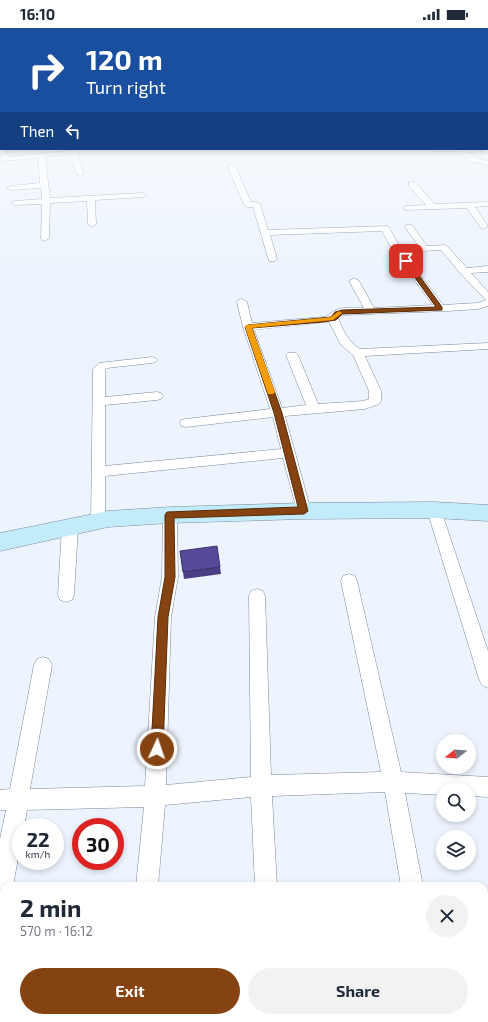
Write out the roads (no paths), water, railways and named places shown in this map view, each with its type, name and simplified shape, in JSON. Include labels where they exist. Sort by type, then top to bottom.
[{"type":"street","points":[[44,180],[46,200],[45,238]]},
{"type":"street","points":[[238,180],[248,205],[256,204],[272,259]]},
{"type":"street","points":[[412,184],[432,207]]},
{"type":"street","points":[[11,188],[45,185]]},
{"type":"street","points":[[15,203],[142,194]]},
{"type":"street","points":[[91,198],[92,224]]},
{"type":"street","points":[[408,208],[488,204]]},
{"type":"street","points":[[469,205],[484,226]]},
{"type":"street","points":[[409,227],[425,249],[443,247],[488,298]]},
{"type":"street","points":[[265,234],[385,228],[399,252],[440,308]]},
{"type":"street","points":[[463,271],[488,269]]},
{"type":"street","points":[[354,281],[371,312]]},
{"type":"street","points":[[242,302],[248,327],[278,413],[304,511]]},
{"type":"street","points":[[248,327],[333,318],[338,313],[342,312],[371,312],[478,306],[488,303]]},
{"type":"street","points":[[333,318],[342,340],[349,348],[358,353],[488,346]]},
{"type":"street","points":[[186,423],[314,408],[365,405],[375,401],[375,391],[358,353]]},
{"type":"street","points":[[292,355],[314,408]]},
{"type":"street","points":[[98,522],[99,369],[103,365],[152,360]]},
{"type":"street","points":[[99,402],[157,396]]},
{"type":"street","points":[[99,472],[289,453]]},
{"type":"street","points":[[434,510],[488,679]]},
{"type":"street","points":[[0,542],[98,522],[170,515],[304,511],[434,510],[488,513]]},
{"type":"street","points":[[147,882],[155,796],[163,617],[170,577],[170,515]]},
{"type":"street","points":[[66,595],[70,527]]},
{"type":"street","points":[[349,581],[393,782],[411,882]]},
{"type":"street","points":[[257,596],[261,786],[266,882]]},
{"type":"street","points":[[1,882],[9,800],[43,665]]},
{"type":"street","points":[[9,800],[155,796],[261,786],[393,782],[488,787]]}]
